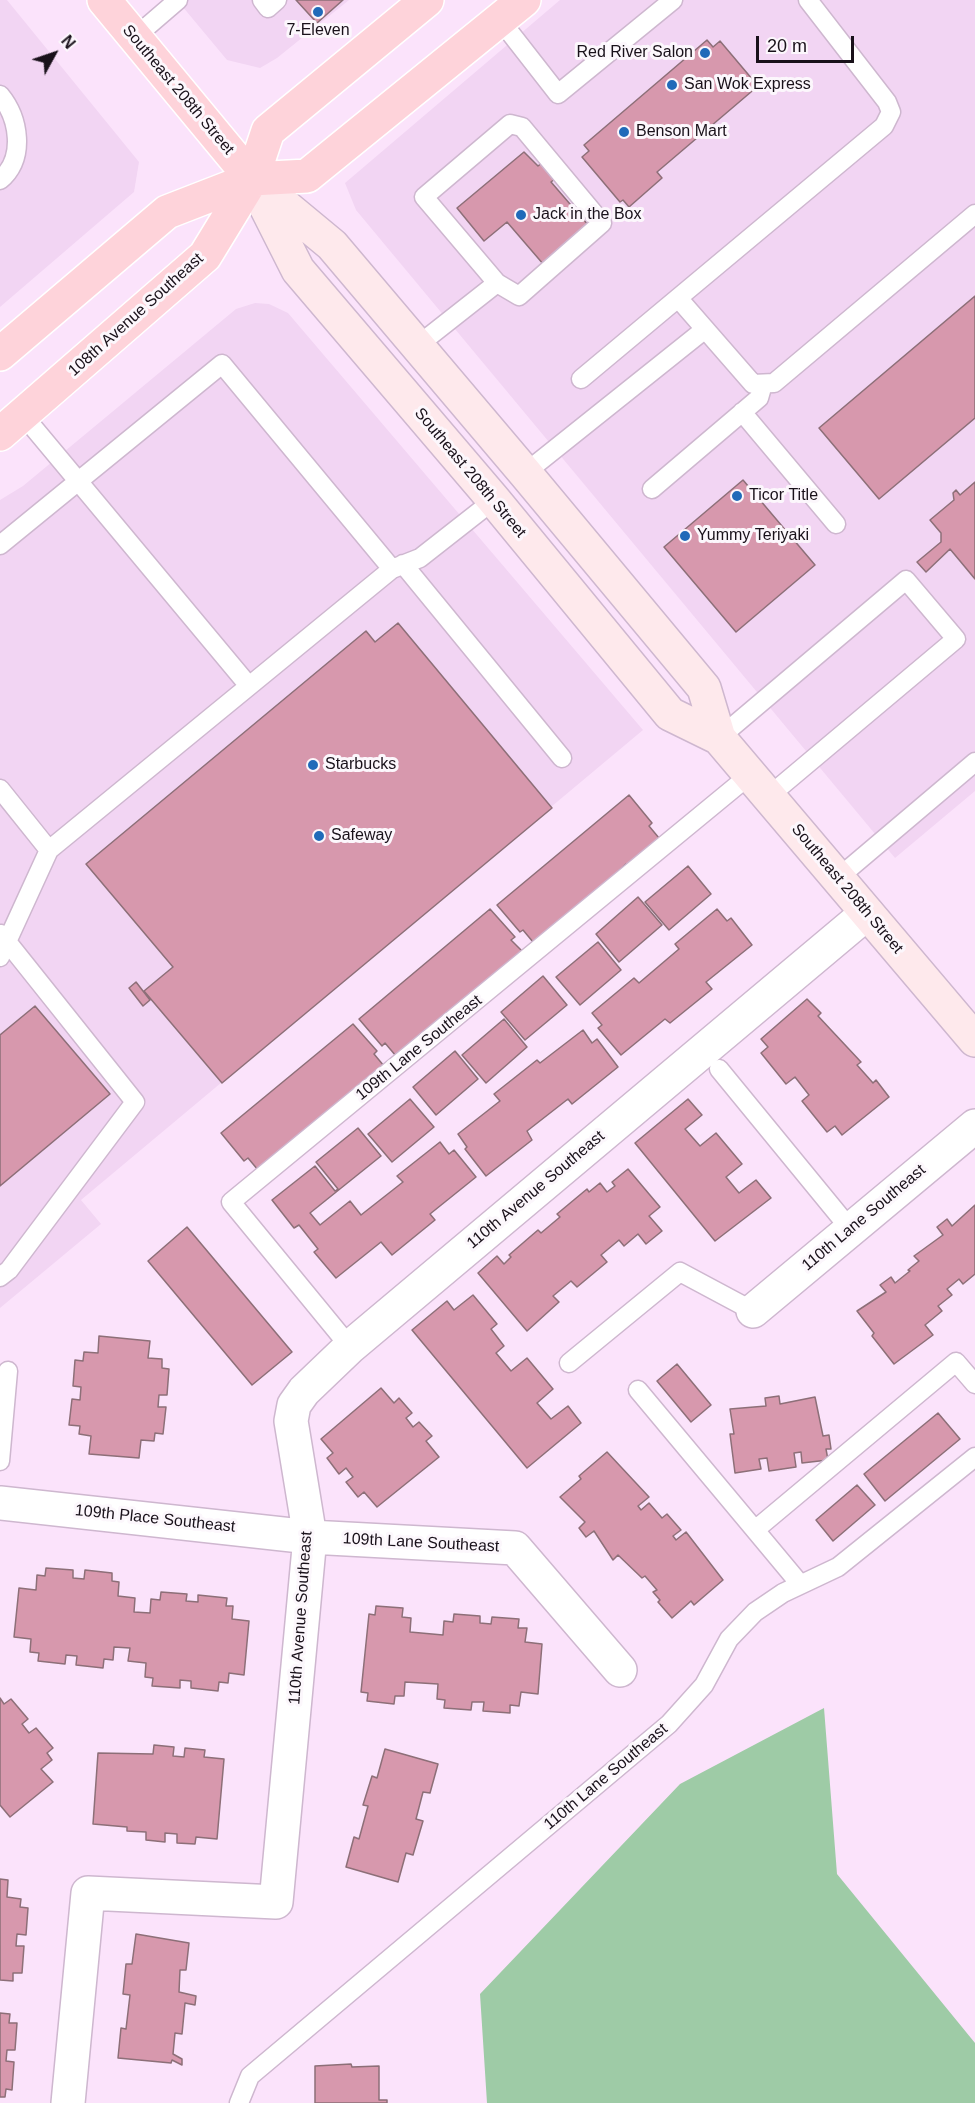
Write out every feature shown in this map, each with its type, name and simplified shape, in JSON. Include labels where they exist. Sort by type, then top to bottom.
[{"type":"main road","name":"Southeast 208th Street","points":[[104,0],[252,179],[332,245],[525,473],[704,688],[719,738]]},
{"type":"main road","name":"108th Avenue Southeast","points":[[11,425],[205,256],[252,179],[268,131],[427,0]]},
{"type":"main road","points":[[0,354],[167,212],[252,179],[307,176],[513,10]]},
{"type":"main road","name":"Southeast 208th Street","points":[[252,179],[298,270],[494,500],[670,714],[719,738],[975,1040]]},
{"type":"street","name":"110th Avenue Southeast","points":[[68,2103],[88,1893],[276,1902],[310,1537],[292,1410],[309,1385],[350,1347],[867,913]]},
{"type":"street","name":"110th Lane Southeast","points":[[753,1311],[975,1126]]},
{"type":"street","name":"109th Place Southeast","points":[[0,1503],[310,1537]]},
{"type":"street","name":"109th Lane Southeast","points":[[310,1537],[515,1548],[620,1670]]},
{"type":"lane","points":[[135,38],[178,0]]},
{"type":"lane","points":[[262,0],[268,8],[277,0]]},
{"type":"lane","points":[[513,10],[558,94],[673,0]]},
{"type":"lane","points":[[580,379],[884,126],[891,112],[887,102],[808,0]]},
{"type":"lane","points":[[0,95],[10,108],[18,135],[15,157],[0,180]]},
{"type":"lane","points":[[510,124],[522,127],[602,223],[519,296],[497,283],[424,197],[510,124]]},
{"type":"lane","points":[[678,298],[753,384],[774,383],[975,214]]},
{"type":"lane","points":[[417,346],[497,283]]},
{"type":"lane","points":[[525,473],[704,330]]},
{"type":"lane","points":[[0,545],[222,364],[562,758]]},
{"type":"lane","points":[[652,489],[759,398],[763,384]]},
{"type":"lane","points":[[742,412],[836,524]]},
{"type":"lane","points":[[11,425],[80,480],[249,686]]},
{"type":"lane","points":[[0,1277],[9,1270],[135,1102],[2,944],[49,850],[397,566],[420,558],[494,500]]},
{"type":"lane","points":[[719,738],[906,580],[956,639],[760,785]]},
{"type":"lane","points":[[838,878],[975,762]]},
{"type":"lane","name":"109th Lane Southeast","points":[[350,1347],[231,1202],[760,785]]},
{"type":"lane","points":[[0,789],[49,850]]},
{"type":"lane","points":[[719,1069],[851,1230]]},
{"type":"lane","points":[[569,1363],[680,1272],[753,1311]]},
{"type":"lane","points":[[755,1530],[956,1362],[975,1384]]},
{"type":"lane","points":[[0,1461],[8,1371]]},
{"type":"lane","points":[[638,1390],[800,1584]]},
{"type":"lane","name":"110th Lane Southeast","points":[[239,2103],[250,2076],[669,1724],[704,1685],[735,1632],[771,1600],[800,1584],[828,1573],[849,1559],[975,1457]]},
{"type":"shaded area","points":[[0,0],[7,0],[139,162],[134,192],[0,307]]},
{"type":"shaded area","points":[[177,0],[349,0],[277,58],[260,68],[227,60]]},
{"type":"shaded area","points":[[560,0],[975,0],[975,791],[895,858],[356,210],[345,183]]},
{"type":"shaded area","points":[[255,303],[269,304],[288,313],[643,730],[81,1200],[101,1224],[0,1308],[0,500],[23,486],[236,309]]},
{"type":"green space","points":[[824,1708],[837,1874],[975,2043],[975,2103],[487,2103],[480,1994],[680,1784]]},
{"type":"building","name":"7-Eleven","points":[[296,0],[343,0],[317,23]]},
{"type":"building","points":[[707,40],[713,47],[720,41],[758,86],[657,172],[662,178],[629,207],[623,200],[620,202],[582,157],[589,151],[584,145]]},
{"type":"building","name":"Jack in the Box","points":[[524,152],[538,166],[543,162],[556,178],[551,182],[589,226],[544,265],[507,222],[484,241],[457,208]]},
{"type":"building","points":[[975,296],[975,418],[879,499],[819,428]]},
{"type":"building","points":[[743,480],[815,565],[736,632],[664,547]]},
{"type":"building","points":[[975,482],[975,579],[950,549],[926,572],[917,562],[941,542],[941,533],[930,520],[954,500],[953,493],[956,490],[960,495]]},
{"type":"building","name":"Safeway","points":[[398,623],[552,808],[222,1083],[144,991],[173,967],[86,864],[366,631],[375,642]]},
{"type":"building","points":[[629,795],[652,823],[649,826],[659,838],[629,866],[626,864],[587,901],[585,899],[563,917],[567,917],[533,942],[523,930],[520,932],[497,905]]},
{"type":"building","points":[[688,866],[711,894],[669,930],[645,902]]},
{"type":"building","points":[[638,897],[662,925],[619,962],[596,934]]},
{"type":"building","points":[[490,909],[515,937],[511,940],[522,951],[508,962],[510,964],[396,1056],[385,1043],[382,1046],[359,1019]]},
{"type":"building","points":[[717,909],[727,921],[731,918],[752,945],[706,982],[712,989],[670,1023],[665,1019],[621,1055],[598,1028],[602,1025],[592,1013],[634,978],[639,983],[679,949],[675,944]]},
{"type":"building","points":[[598,942],[621,970],[580,1005],[556,977]]},
{"type":"building","points":[[543,976],[567,1005],[525,1040],[501,1012]]},
{"type":"building","points":[[136,982],[150,1000],[143,1006],[129,988]]},
{"type":"building","points":[[807,999],[821,1013],[818,1016],[861,1062],[857,1065],[873,1083],[876,1080],[889,1097],[842,1135],[835,1126],[827,1132],[802,1101],[809,1095],[795,1077],[786,1084],[761,1053],[768,1047],[761,1039]]},
{"type":"building","points":[[35,1006],[110,1094],[0,1186],[0,1035]]},
{"type":"building","points":[[504,1019],[527,1047],[486,1083],[462,1055]]},
{"type":"building","points":[[353,1024],[377,1051],[374,1054],[384,1066],[258,1170],[248,1158],[244,1161],[221,1133]]},
{"type":"building","points":[[583,1030],[592,1043],[597,1039],[618,1067],[572,1104],[568,1099],[527,1131],[532,1140],[486,1176],[465,1149],[467,1147],[458,1134],[500,1101],[494,1094],[537,1060],[540,1063]]},
{"type":"building","points":[[455,1051],[478,1079],[436,1115],[413,1087]]},
{"type":"building","points":[[410,1099],[434,1127],[392,1162],[368,1134]]},
{"type":"building","points":[[688,1099],[702,1115],[685,1129],[700,1146],[716,1133],[742,1164],[726,1177],[739,1193],[756,1180],[771,1198],[715,1241],[635,1143]]},
{"type":"building","points":[[358,1128],[381,1156],[310,1213],[320,1225],[350,1201],[361,1215],[403,1182],[397,1176],[440,1142],[449,1154],[454,1150],[476,1177],[430,1214],[435,1220],[392,1255],[381,1242],[336,1278],[314,1252],[318,1249],[299,1225],[294,1228],[272,1200],[315,1166],[335,1191],[338,1189],[316,1162]]},
{"type":"building","points":[[628,1169],[660,1207],[649,1216],[662,1231],[646,1244],[638,1234],[624,1246],[619,1240],[601,1255],[607,1262],[577,1287],[571,1281],[553,1296],[559,1302],[527,1331],[478,1273],[497,1256],[504,1264],[511,1257],[509,1255],[538,1230],[541,1233],[560,1217],[557,1214],[587,1189],[589,1192],[600,1183],[607,1192],[615,1186],[612,1182]]},
{"type":"building","points":[[975,1205],[975,1274],[963,1284],[959,1279],[947,1289],[952,1295],[938,1306],[942,1311],[925,1325],[933,1335],[894,1364],[872,1336],[874,1333],[857,1311],[886,1292],[880,1285],[891,1277],[895,1283],[910,1271],[908,1270],[919,1261],[914,1256],[943,1235],[937,1227],[947,1219],[952,1226]]},
{"type":"building","points":[[187,1227],[292,1352],[252,1385],[148,1261]]},
{"type":"building","points":[[473,1295],[497,1324],[491,1329],[504,1346],[496,1353],[511,1371],[527,1358],[553,1389],[537,1403],[551,1419],[568,1406],[581,1423],[527,1468],[412,1330],[447,1301],[454,1310]]},
{"type":"building","points":[[99,1336],[150,1341],[148,1358],[162,1359],[162,1368],[169,1369],[167,1395],[159,1395],[158,1407],[166,1407],[163,1434],[155,1433],[154,1441],[141,1440],[139,1458],[89,1454],[91,1436],[79,1434],[80,1426],[69,1425],[72,1399],[80,1400],[81,1387],[73,1386],[75,1360],[83,1361],[84,1352],[98,1353]]},
{"type":"building","points":[[677,1364],[711,1405],[691,1422],[657,1381]]},
{"type":"building","points":[[381,1388],[394,1403],[399,1398],[412,1413],[406,1418],[413,1427],[419,1422],[432,1436],[426,1441],[439,1457],[377,1507],[364,1492],[358,1497],[346,1482],[353,1477],[346,1468],[339,1474],[327,1458],[333,1453],[321,1439]]},
{"type":"building","points":[[779,1396],[780,1404],[815,1397],[823,1436],[829,1435],[831,1449],[826,1449],[828,1460],[802,1463],[801,1452],[794,1453],[796,1467],[769,1471],[767,1458],[759,1459],[761,1469],[735,1473],[730,1434],[734,1434],[730,1409],[766,1406],[765,1398]]},
{"type":"building","points":[[938,1413],[960,1439],[885,1501],[864,1474]]},
{"type":"building","points":[[607,1452],[649,1497],[638,1506],[641,1510],[649,1503],[662,1518],[667,1514],[681,1530],[673,1536],[676,1540],[686,1532],[723,1580],[694,1605],[691,1601],[672,1618],[658,1602],[660,1600],[653,1592],[657,1590],[645,1576],[642,1578],[618,1555],[613,1560],[594,1531],[586,1537],[579,1528],[585,1522],[560,1497],[581,1479],[579,1476]]},
{"type":"building","points":[[857,1485],[875,1505],[833,1541],[816,1520]]},
{"type":"building","points":[[46,1568],[73,1570],[73,1578],[84,1579],[85,1570],[112,1573],[112,1581],[119,1582],[118,1596],[135,1598],[134,1612],[150,1613],[151,1599],[160,1600],[161,1592],[187,1594],[186,1601],[198,1602],[198,1595],[227,1598],[226,1606],[233,1606],[232,1619],[249,1621],[244,1675],[229,1673],[228,1683],[219,1682],[218,1691],[191,1688],[191,1681],[180,1680],[180,1688],[152,1686],[153,1678],[145,1677],[146,1663],[128,1661],[130,1648],[114,1647],[113,1660],[104,1659],[103,1668],[76,1665],[77,1656],[66,1655],[65,1664],[38,1661],[39,1653],[30,1652],[31,1639],[14,1637],[19,1588],[36,1590],[37,1575],[45,1576]]},
{"type":"building","points":[[376,1606],[403,1608],[402,1617],[411,1618],[410,1632],[443,1635],[444,1621],[453,1622],[454,1614],[480,1616],[480,1623],[491,1624],[492,1617],[519,1619],[518,1628],[527,1628],[525,1642],[542,1644],[538,1694],[521,1692],[519,1706],[510,1705],[510,1713],[483,1711],[484,1702],[472,1702],[471,1710],[444,1708],[445,1700],[437,1699],[438,1684],[405,1682],[404,1696],[395,1696],[394,1704],[367,1701],[368,1693],[361,1692],[369,1614],[375,1615]]},
{"type":"building","points":[[0,1698],[4,1704],[11,1699],[28,1719],[22,1724],[29,1733],[36,1728],[53,1748],[47,1753],[52,1760],[41,1769],[53,1782],[10,1817],[0,1805]]},
{"type":"building","points":[[154,1745],[174,1747],[173,1756],[184,1757],[185,1748],[205,1750],[204,1757],[224,1759],[217,1839],[196,1837],[195,1844],[177,1843],[177,1834],[165,1833],[165,1842],[146,1840],[146,1832],[127,1831],[127,1827],[93,1824],[98,1753],[153,1754]]},
{"type":"building","points":[[385,1749],[438,1764],[430,1793],[423,1792],[416,1819],[423,1821],[413,1855],[406,1853],[398,1882],[346,1867],[354,1837],[359,1839],[368,1806],[363,1805],[372,1776],[377,1778]]},
{"type":"building","points":[[0,1879],[8,1880],[7,1897],[21,1899],[20,1907],[28,1908],[26,1935],[17,1934],[16,1946],[24,1946],[22,1973],[13,1973],[13,1981],[0,1980]]},
{"type":"building","points":[[136,1934],[189,1943],[186,1970],[180,1970],[179,1992],[196,1996],[195,2005],[185,2003],[182,2034],[175,2033],[173,2054],[182,2059],[182,2065],[172,2060],[171,2063],[118,2058],[121,2028],[126,2029],[130,1995],[123,1994],[126,1964],[132,1964]]},
{"type":"building","points":[[0,2013],[10,2014],[9,2023],[17,2023],[15,2050],[7,2050],[6,2061],[14,2062],[12,2090],[6,2089],[5,2097],[0,2097]]},
{"type":"building","points":[[351,2064],[352,2067],[379,2066],[379,2100],[387,2100],[387,2103],[315,2103],[315,2066]]},
{"type":"place","name":"7-Eleven","points":[[318,12]]},
{"type":"place","name":"Red River Salon","points":[[705,53]]},
{"type":"place","name":"San Wok Express","points":[[672,85]]},
{"type":"place","name":"Benson Mart","points":[[624,132]]},
{"type":"place","name":"Jack in the Box","points":[[521,215]]},
{"type":"place","name":"Ticor Title","points":[[737,496]]},
{"type":"place","name":"Yummy Teriyaki","points":[[685,536]]},
{"type":"place","name":"Starbucks","points":[[313,765]]},
{"type":"place","name":"Safeway","points":[[319,836]]}]
